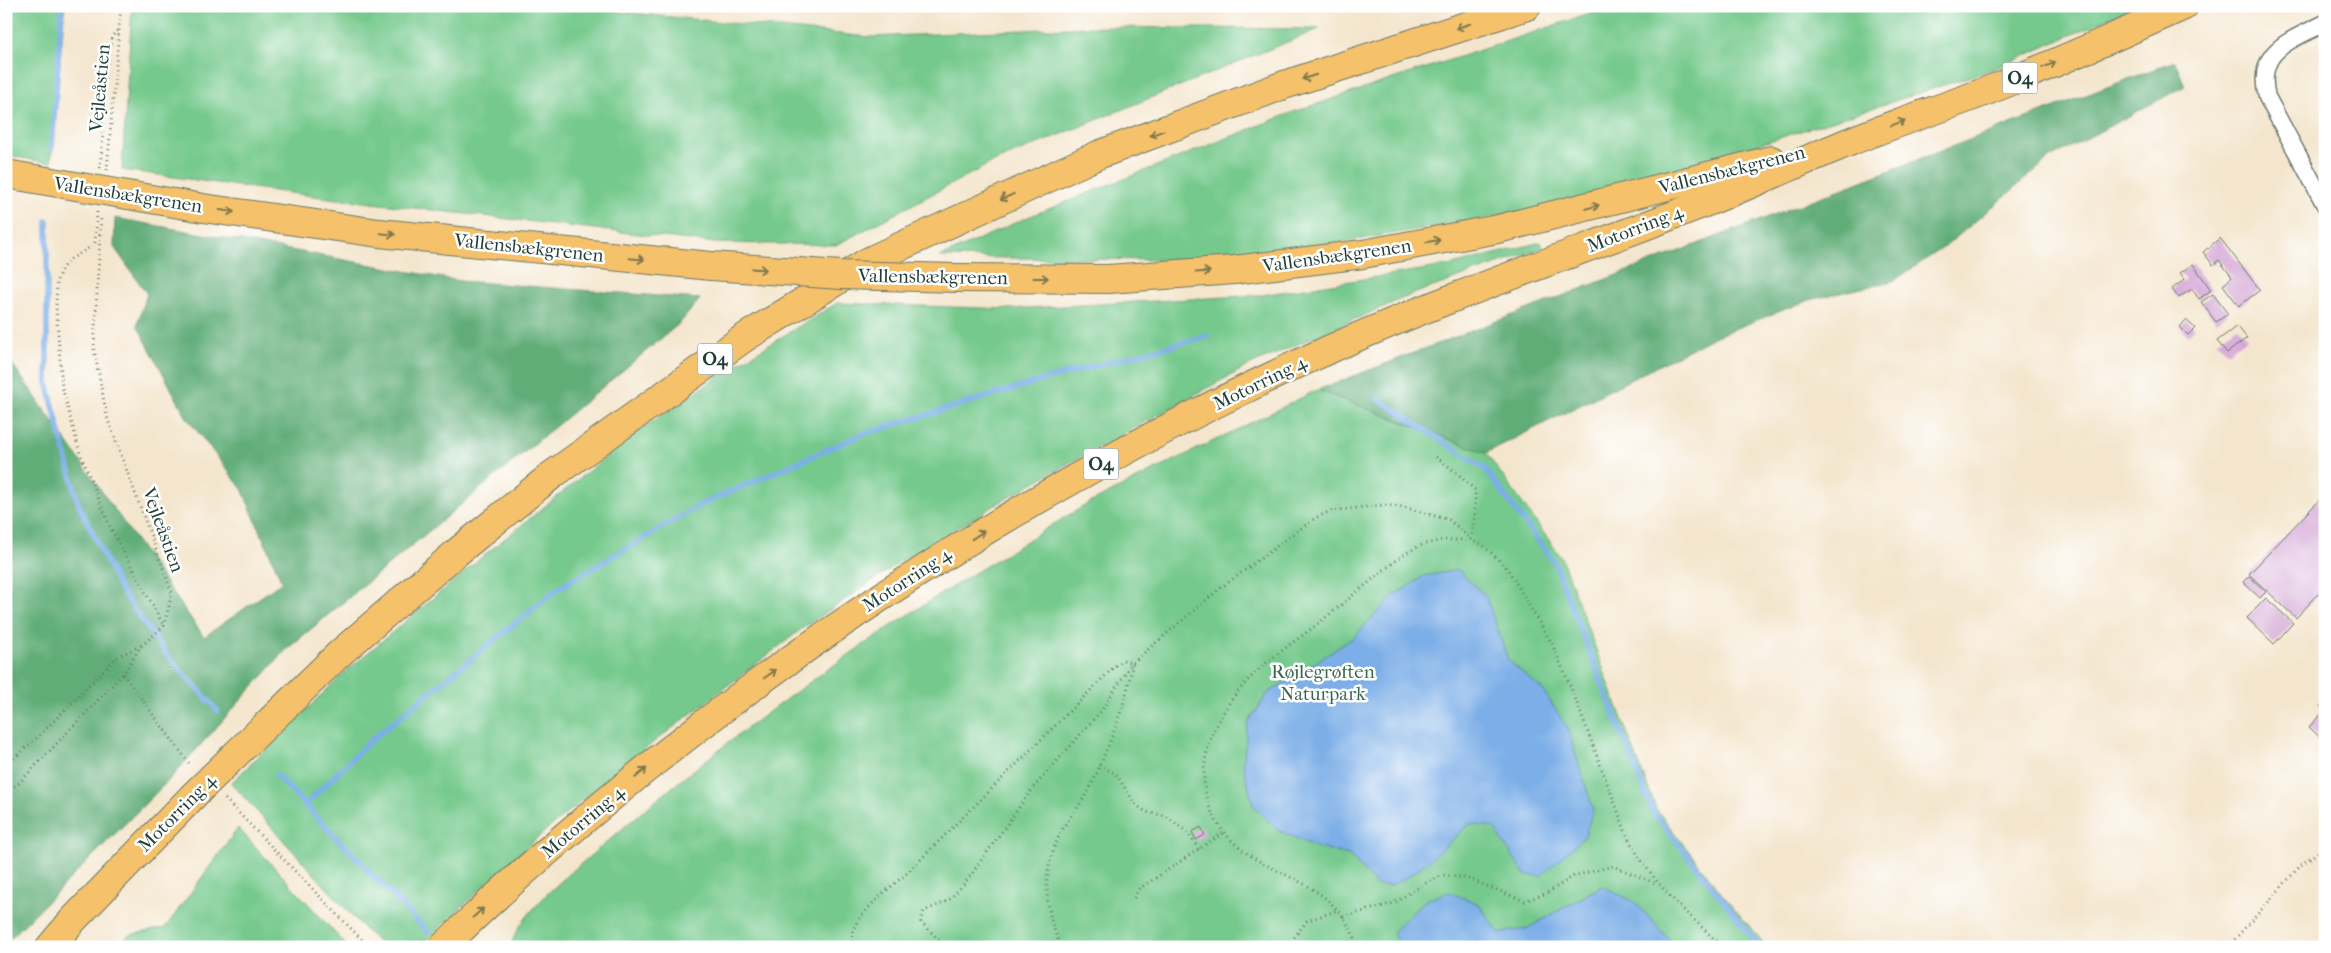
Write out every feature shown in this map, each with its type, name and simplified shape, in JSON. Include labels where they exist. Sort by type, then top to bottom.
[{"type":"highway","name":"Motorring 4","points":[[50,947],[196,793],[339,654],[456,553],[552,475],[744,338],[869,261],[1098,155],[1284,85],[1527,6]]},
{"type":"highway","name":"Motorring 4","points":[[443,947],[557,842],[668,751],[759,682],[859,612],[982,532],[1086,471],[1223,400],[1397,320],[1704,204],[1852,140],[2008,83],[2184,6]]},
{"type":"highway","name":"Vallensbækgrenen","points":[[6,174],[203,208],[379,233],[711,266],[841,275],[1108,279],[1234,270],[1363,254],[1508,227],[1852,140]]},
{"type":"street","points":[[2325,23],[2286,43],[2274,52],[2266,66],[2263,82],[2267,98],[2325,205]]},
{"type":"path","name":"Vejleåstien","points":[[106,172],[121,6]]},
{"type":"path","points":[[100,171],[103,135],[100,106],[112,36],[119,29]]},
{"type":"path","points":[[6,792],[19,783],[123,674],[141,646],[164,626],[111,528],[80,453],[62,387],[56,306],[57,280],[62,268],[71,259],[95,244],[97,210]]},
{"type":"path","name":"Vejleåstien","points":[[101,217],[94,349],[108,417],[172,593],[164,626]]},
{"type":"path","points":[[1436,457],[1475,490],[1475,518],[1471,540]]},
{"type":"path","points":[[946,947],[921,922],[924,910],[948,901],[965,883],[1034,788],[1101,711],[1132,663],[1218,590],[1315,518],[1330,511],[1384,505],[1403,507],[1449,520],[1471,540],[1483,545],[1507,568],[1552,644],[1570,685],[1628,838],[1641,862],[1657,884],[1723,947]]},
{"type":"path","points":[[1359,947],[1338,910],[1321,894],[1259,862],[1223,833],[1211,811],[1204,790],[1203,764],[1213,728],[1232,699],[1249,679],[1404,554],[1424,544],[1443,540],[1471,540]]},
{"type":"path","points":[[6,765],[38,737],[117,657],[141,646]]},
{"type":"path","points":[[853,947],[852,934],[857,922],[888,889],[904,876],[1113,668],[1123,660],[1132,663]]},
{"type":"path","points":[[1061,947],[1047,908],[1046,887],[1050,857],[1063,828],[1085,797],[1099,765],[1118,718],[1132,675],[1132,663]]},
{"type":"path","points":[[123,674],[189,762]]},
{"type":"path","points":[[1099,765],[1116,774],[1136,805],[1146,812],[1166,816],[1186,831],[1199,849]]},
{"type":"path","points":[[225,799],[369,947]]},
{"type":"path","points":[[1134,898],[1139,889],[1223,833]]},
{"type":"path","points":[[2228,947],[2302,865],[2325,847]]},
{"type":"path","points":[[1343,917],[1394,903],[1424,884],[1444,875],[1466,878],[1525,901],[1547,893],[1574,876],[1613,866],[1657,884]]},
{"type":"path","points":[[1293,947],[1293,939],[1307,921],[1338,910]]},
{"type":"green space","points":[[6,6],[65,6],[51,163],[6,155]]},
{"type":"green space","points":[[132,6],[562,6],[870,37],[1087,27],[1319,29],[991,163],[836,245],[715,243],[312,196],[122,170]]},
{"type":"green space","points":[[1672,6],[2136,6],[1997,68],[1576,203],[1230,261],[940,257],[1028,217],[1293,112],[1601,10],[1649,9]]},
{"type":"green space","points":[[2175,61],[2185,86],[2050,158],[1946,246],[1893,281],[1809,300],[1716,336],[1486,453],[1317,390]]},
{"type":"green space","points":[[115,218],[460,281],[700,299],[680,323],[287,649],[169,780],[6,943],[6,355],[204,637],[282,582],[242,489],[187,418],[137,325],[147,294],[114,247]]},
{"type":"green space","points":[[1541,242],[1543,248],[1413,294],[1248,366],[1038,480],[903,560],[803,628],[650,745],[545,831],[480,889],[420,947],[386,947],[366,931],[231,783],[345,672],[487,553],[637,432],[726,371],[837,303],[1010,309],[1262,295],[1452,265]]},
{"type":"green space","name":"Røjlegrøften Naturpark","points":[[1317,390],[1486,453],[1561,557],[1656,809],[1722,894],[1767,947],[511,947],[525,919],[566,876],[700,764],[847,656],[949,589],[1086,505]]},
{"type":"green space","points":[[238,828],[348,947],[116,947],[129,935],[165,928]]},
{"type":"water","points":[[1458,570],[1486,596],[1508,660],[1543,690],[1567,727],[1593,809],[1585,836],[1541,876],[1525,875],[1493,827],[1469,824],[1410,875],[1389,886],[1376,885],[1349,855],[1318,848],[1279,831],[1253,805],[1243,765],[1248,723],[1268,693],[1353,638],[1393,596],[1424,576]]},
{"type":"water","points":[[1602,886],[1635,902],[1676,947],[1399,947],[1393,931],[1426,900],[1449,892],[1479,904],[1499,933],[1526,929]]},
{"type":"building","points":[[2220,238],[2260,290],[2239,306],[2223,285],[2232,277],[2219,260],[2213,265],[2203,252]]},
{"type":"building","points":[[2193,264],[2211,290],[2199,299],[2192,289],[2178,298],[2172,289],[2185,279],[2180,273]]},
{"type":"building","points":[[2213,294],[2228,314],[2216,322],[2201,302]]},
{"type":"building","points":[[2186,320],[2195,328],[2188,335],[2180,327]]},
{"type":"building","points":[[2237,326],[2247,338],[2227,353],[2217,341]]},
{"type":"building","points":[[2325,494],[2325,587],[2296,618],[2249,574]]},
{"type":"building","points":[[2249,576],[2266,592],[2260,598],[2243,582]]},
{"type":"building","points":[[2266,598],[2293,623],[2274,644],[2247,618]]},
{"type":"building","points":[[2325,701],[2325,742],[2309,727],[2324,711],[2320,706]]},
{"type":"building","points":[[1201,827],[1205,835],[1196,840],[1192,832]]},
{"type":"waterway","points":[[52,148],[62,6]]},
{"type":"waterway","points":[[47,221],[47,382],[78,503],[120,589],[166,654],[218,711]]},
{"type":"waterway","points":[[305,805],[370,741],[556,590],[700,505],[863,434],[1050,378],[1207,336]]},
{"type":"waterway","points":[[1378,399],[1485,469],[1554,562],[1653,812],[1760,947]]},
{"type":"waterway","points":[[276,775],[428,932]]}]
